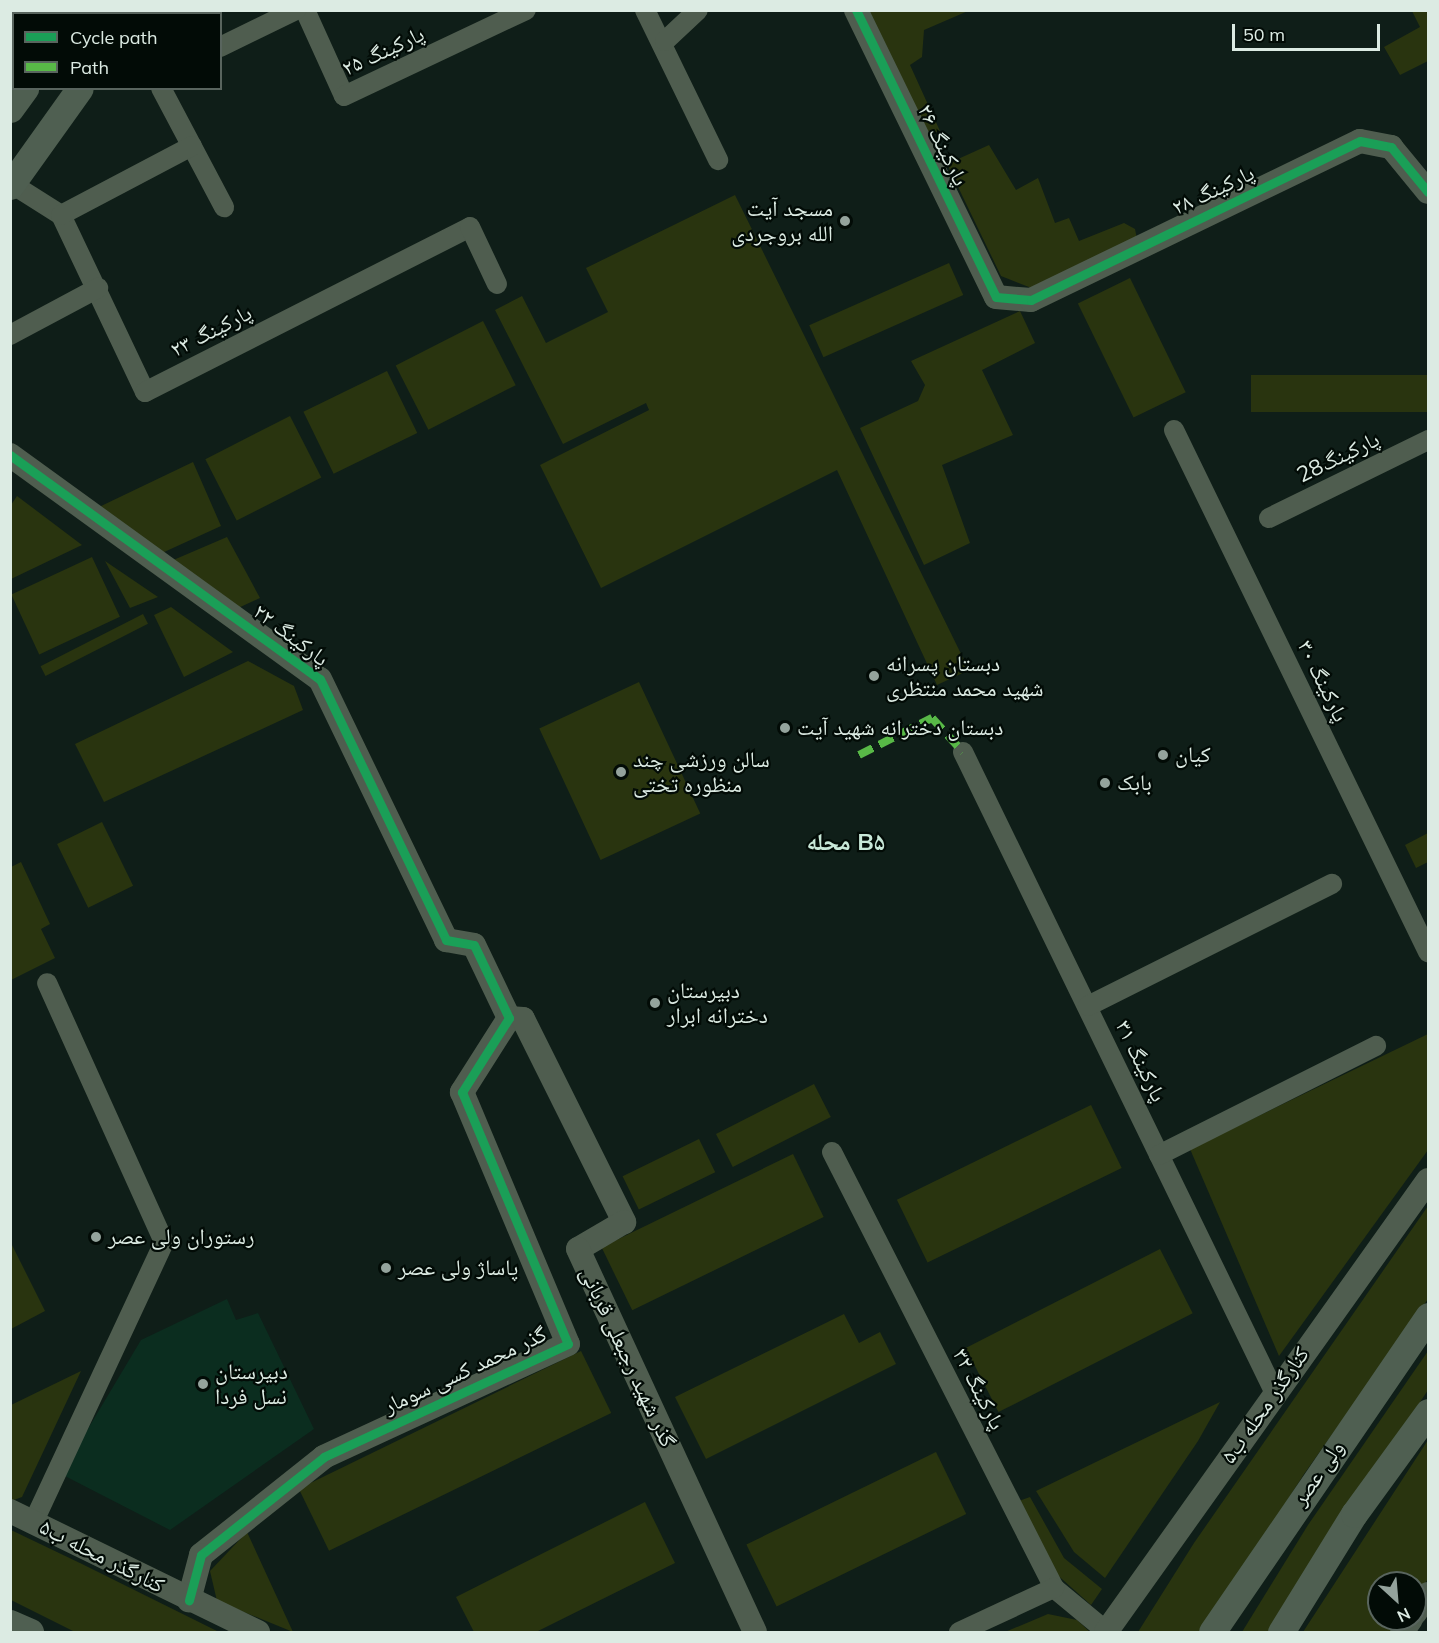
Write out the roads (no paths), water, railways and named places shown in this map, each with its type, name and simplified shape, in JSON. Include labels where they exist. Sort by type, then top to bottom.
[{"type":"main road","points":[[10,109],[24,90]]},
{"type":"main road","points":[[11,185],[79,90]]},
{"type":"main road","name":"ولی عصر","points":[[1212,1632],[1428,1316]]},
{"type":"main road","points":[[1281,1632],[1354,1514],[1428,1412]]},
{"type":"main road","points":[[10,1623],[30,1632]]},
{"type":"street","points":[[222,46],[296,10]]},
{"type":"street","name":"پارکینگ ۲۵","points":[[305,10],[344,96],[526,10]]},
{"type":"street","points":[[645,10],[665,41],[718,160]]},
{"type":"street","points":[[665,41],[698,10]]},
{"type":"street","name":"پارکینگ ۲۶","points":[[856,10],[996,297]]},
{"type":"street","points":[[162,90],[224,207]]},
{"type":"street","name":"پارکینگ ۲۸","points":[[996,297],[1031,300],[1360,141],[1391,147],[1428,192]]},
{"type":"street","points":[[11,185],[61,215],[192,146]]},
{"type":"street","name":"پارکینگ ۲۳","points":[[61,215],[98,288],[145,392],[470,227],[497,284]]},
{"type":"street","points":[[10,335],[98,288]]},
{"type":"street","name":"پارکینگ ۳۰","points":[[1174,430],[1428,952]]},
{"type":"street","name":"پارکینگ28","points":[[1269,518],[1428,440]]},
{"type":"street","name":"پارکینگ ۲۲","points":[[10,455],[320,679],[446,940],[474,945],[509,1018]]},
{"type":"street","name":"پارکینگ ۳۱","points":[[963,752],[1274,1391]]},
{"type":"street","points":[[1088,1006],[1332,884]]},
{"type":"street","points":[[34,1521],[164,1242],[47,982]]},
{"type":"street","name":"گذر محمد کسی سومار","points":[[189,1600],[201,1556],[324,1457],[568,1344],[462,1092],[509,1018]]},
{"type":"street","name":"گذر شهید رجبعلی قربانی","points":[[509,1018],[524,1019],[624,1222],[578,1249],[754,1632]]},
{"type":"street","points":[[1159,1155],[1376,1046]]},
{"type":"street","name":"پارکینگ ۳۲","points":[[832,1152],[1054,1588],[1106,1631]]},
{"type":"street","name":"کنارگذر محله ب۵","points":[[1106,1631],[1274,1391],[1428,1180]]},
{"type":"street","name":"کنارگذر محله ب۵","points":[[10,1511],[258,1632]]},
{"type":"street","points":[[959,1632],[1054,1588]]},
{"type":"place","name":"مسجد آیت الله بروجردی","points":[[845,221]]},
{"type":"place","name":"دبستان پسرانه شهید محمد منتظری","points":[[874,676]]},
{"type":"place","name":"دبستان دخترانه شهید آیت","points":[[785,728]]},
{"type":"place","name":"کیان","points":[[1163,755]]},
{"type":"place","name":"سالن ورزشی چند منظوره تختی","points":[[621,772]]},
{"type":"place","name":"بابک","points":[[1105,783]]},
{"type":"place","name":"دبیرستان دخترانه ابرار","points":[[655,1003]]},
{"type":"place","name":"رستوران ولی عصر","points":[[96,1237]]},
{"type":"place","name":"پاساژ ولی عصر","points":[[386,1268]]},
{"type":"place","name":"دبیرستان نسل فردا","points":[[203,1384]]},
{"type":"district","name":"محله B۵","points":[[846,842]]}]
